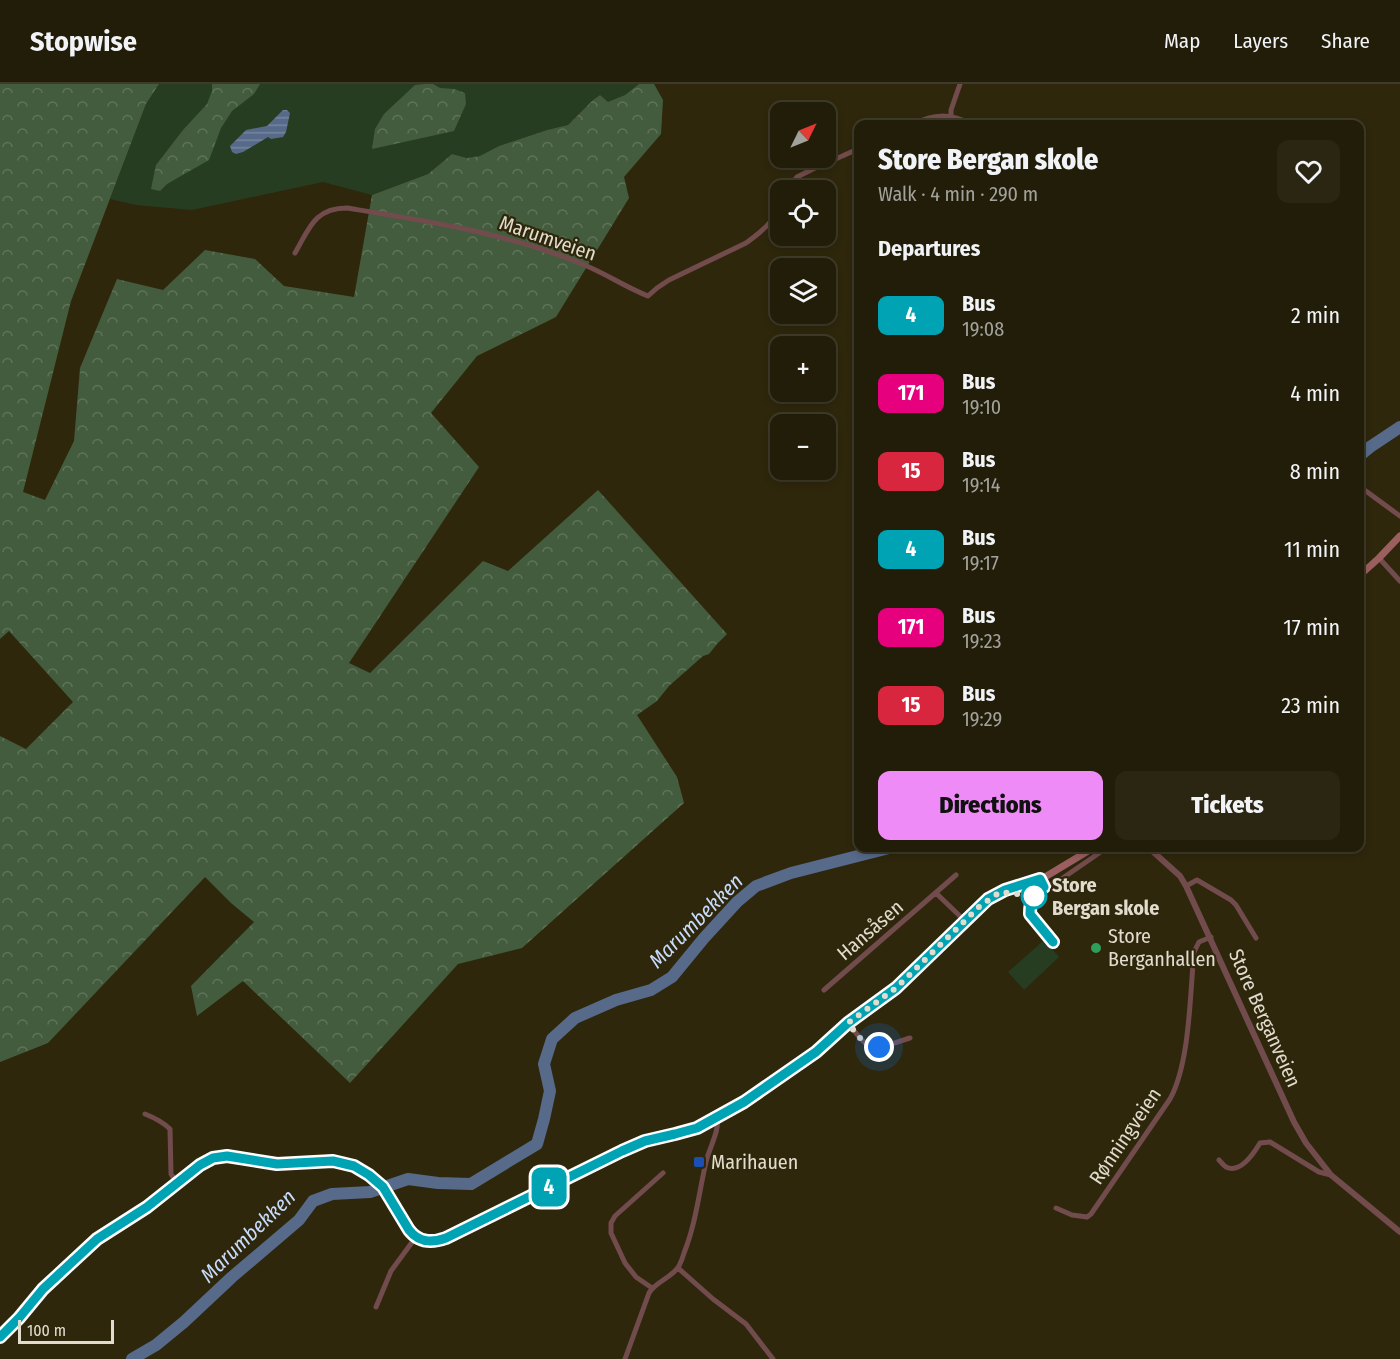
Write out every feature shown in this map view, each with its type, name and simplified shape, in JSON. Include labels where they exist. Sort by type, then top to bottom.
[{"type":"main road","points":[[1364,572],[1400,536]]},
{"type":"main road","points":[[0,1337],[43,1289],[97,1239],[147,1207],[205,1162],[218,1157],[227,1156],[277,1164],[341,1162],[364,1171],[384,1189],[409,1230],[415,1236],[428,1241],[442,1239],[645,1141],[688,1131],[757,1093],[816,1052],[848,1023],[896,988],[994,895],[1040,879],[1091,852]]},
{"type":"street","points":[[951,117],[951,110],[960,84]]},
{"type":"street","points":[[923,120],[942,116],[962,120]]},
{"type":"street","points":[[794,180],[813,169],[854,152]]},
{"type":"street","name":"Marumveien","points":[[295,253],[317,216],[331,209],[347,208],[487,233],[527,244],[584,264],[648,296],[669,280],[746,243],[770,223]]},
{"type":"street","points":[[1364,490],[1400,516]]},
{"type":"street","points":[[1379,558],[1400,580]]},
{"type":"street","points":[[1053,942],[1030,914],[1032,900],[1038,890],[1057,882],[1093,852]]},
{"type":"street","name":"Store Berganveien","points":[[1153,852],[1180,876],[1186,886],[1294,1122],[1306,1143],[1331,1175],[1400,1232]]},
{"type":"street","name":"Hansåsen","points":[[824,990],[956,875]]},
{"type":"street","points":[[1040,879],[1044,887]]},
{"type":"street","points":[[1186,886],[1197,880],[1231,900],[1236,904],[1256,938]]},
{"type":"street","points":[[936,892],[965,921]]},
{"type":"street","name":"Rønningveien","points":[[1056,1208],[1075,1216],[1087,1217],[1173,1092],[1181,1068],[1186,1038],[1194,952],[1199,942],[1210,938]]},
{"type":"street","points":[[848,1023],[872,1047],[910,1038]]},
{"type":"street","points":[[145,1114],[165,1124],[170,1130],[171,1174],[177,1183]]},
{"type":"street","points":[[625,1359],[638,1319],[652,1288],[678,1268],[689,1239],[706,1160],[718,1125],[717,1117]]},
{"type":"street","name":"Store Berganveien","points":[[1219,1160],[1226,1167],[1236,1168],[1250,1158],[1260,1143],[1267,1142],[1276,1145],[1319,1172],[1331,1175]]},
{"type":"street","points":[[652,1288],[636,1277],[625,1263],[611,1233],[611,1223],[615,1216],[663,1173]]},
{"type":"street","points":[[376,1307],[392,1271],[415,1236]]},
{"type":"street","points":[[678,1268],[746,1324],[773,1359]]},
{"type":"green space","points":[[0,84],[159,84],[146,104],[71,301],[23,492],[45,500],[74,441],[80,368],[117,279],[163,290],[205,250],[255,259],[284,286],[354,297],[372,195],[428,174],[452,154],[467,158],[480,156],[499,146],[568,125],[600,95],[608,102],[625,95],[639,84],[654,84],[663,100],[661,134],[624,177],[629,198],[556,317],[477,356],[431,413],[479,467],[349,663],[370,673],[483,561],[508,571],[598,490],[727,634],[709,654],[703,656],[669,686],[657,701],[637,715],[677,777],[684,803],[522,948],[458,964],[350,1083],[243,981],[197,1016],[191,986],[254,922],[205,877],[48,1043],[0,1062],[0,736],[26,749],[73,702],[9,631],[0,639]]},
{"type":"green space","points":[[159,84],[639,84],[625,95],[608,103],[600,95],[568,125],[499,146],[481,156],[467,158],[452,154],[428,174],[372,195],[323,182],[192,210],[136,205],[110,199],[146,104]]},
{"type":"green space","points":[[212,84],[260,84],[254,94],[232,111],[221,128],[209,160],[167,184],[160,191],[151,189],[156,165],[207,104]]},
{"type":"green space","points":[[433,84],[440,88],[465,93],[466,104],[454,131],[372,149],[375,129],[384,114],[415,85]]},
{"type":"green space","points":[[1044,940],[1059,957],[1024,990],[1008,972]]},
{"type":"water","points":[[283,110],[290,113],[283,137],[271,139],[268,137],[243,152],[236,154],[232,152],[230,146],[246,130],[267,126]]},
{"type":"waterway","name":"Marumbekken","points":[[1364,452],[1400,427]]},
{"type":"waterway","name":"Marumbekken","points":[[132,1359],[156,1345],[184,1322],[232,1277],[299,1220],[313,1201],[332,1194],[370,1192],[408,1179],[471,1184],[537,1144],[550,1091],[544,1064],[552,1039],[575,1018],[616,1000],[651,990],[672,977],[737,902],[756,886],[791,873],[873,852]]},
{"type":"bus line","name":"4","points":[[0,1337],[43,1289],[97,1239],[147,1207],[200,1165],[213,1158],[227,1156],[277,1164],[333,1161],[354,1166],[377,1180],[415,1236],[422,1240],[435,1241],[446,1238],[622,1151],[645,1141],[697,1128],[744,1102],[823,1047],[848,1023],[896,988],[980,906],[1000,892],[1040,879],[1044,887],[1035,894],[1030,914],[1053,942]]},
{"type":"place","name":"Store Bergan skole","points":[[1034,896]]},
{"type":"place","name":"Store Berganhallen","points":[[1096,948]]},
{"type":"place","name":"Marihauen","points":[[699,1162]]},
{"type":"route","points":[[879,1047],[867,1044],[848,1023],[908,978],[980,906],[994,895],[1000,892],[1034,896]]}]
